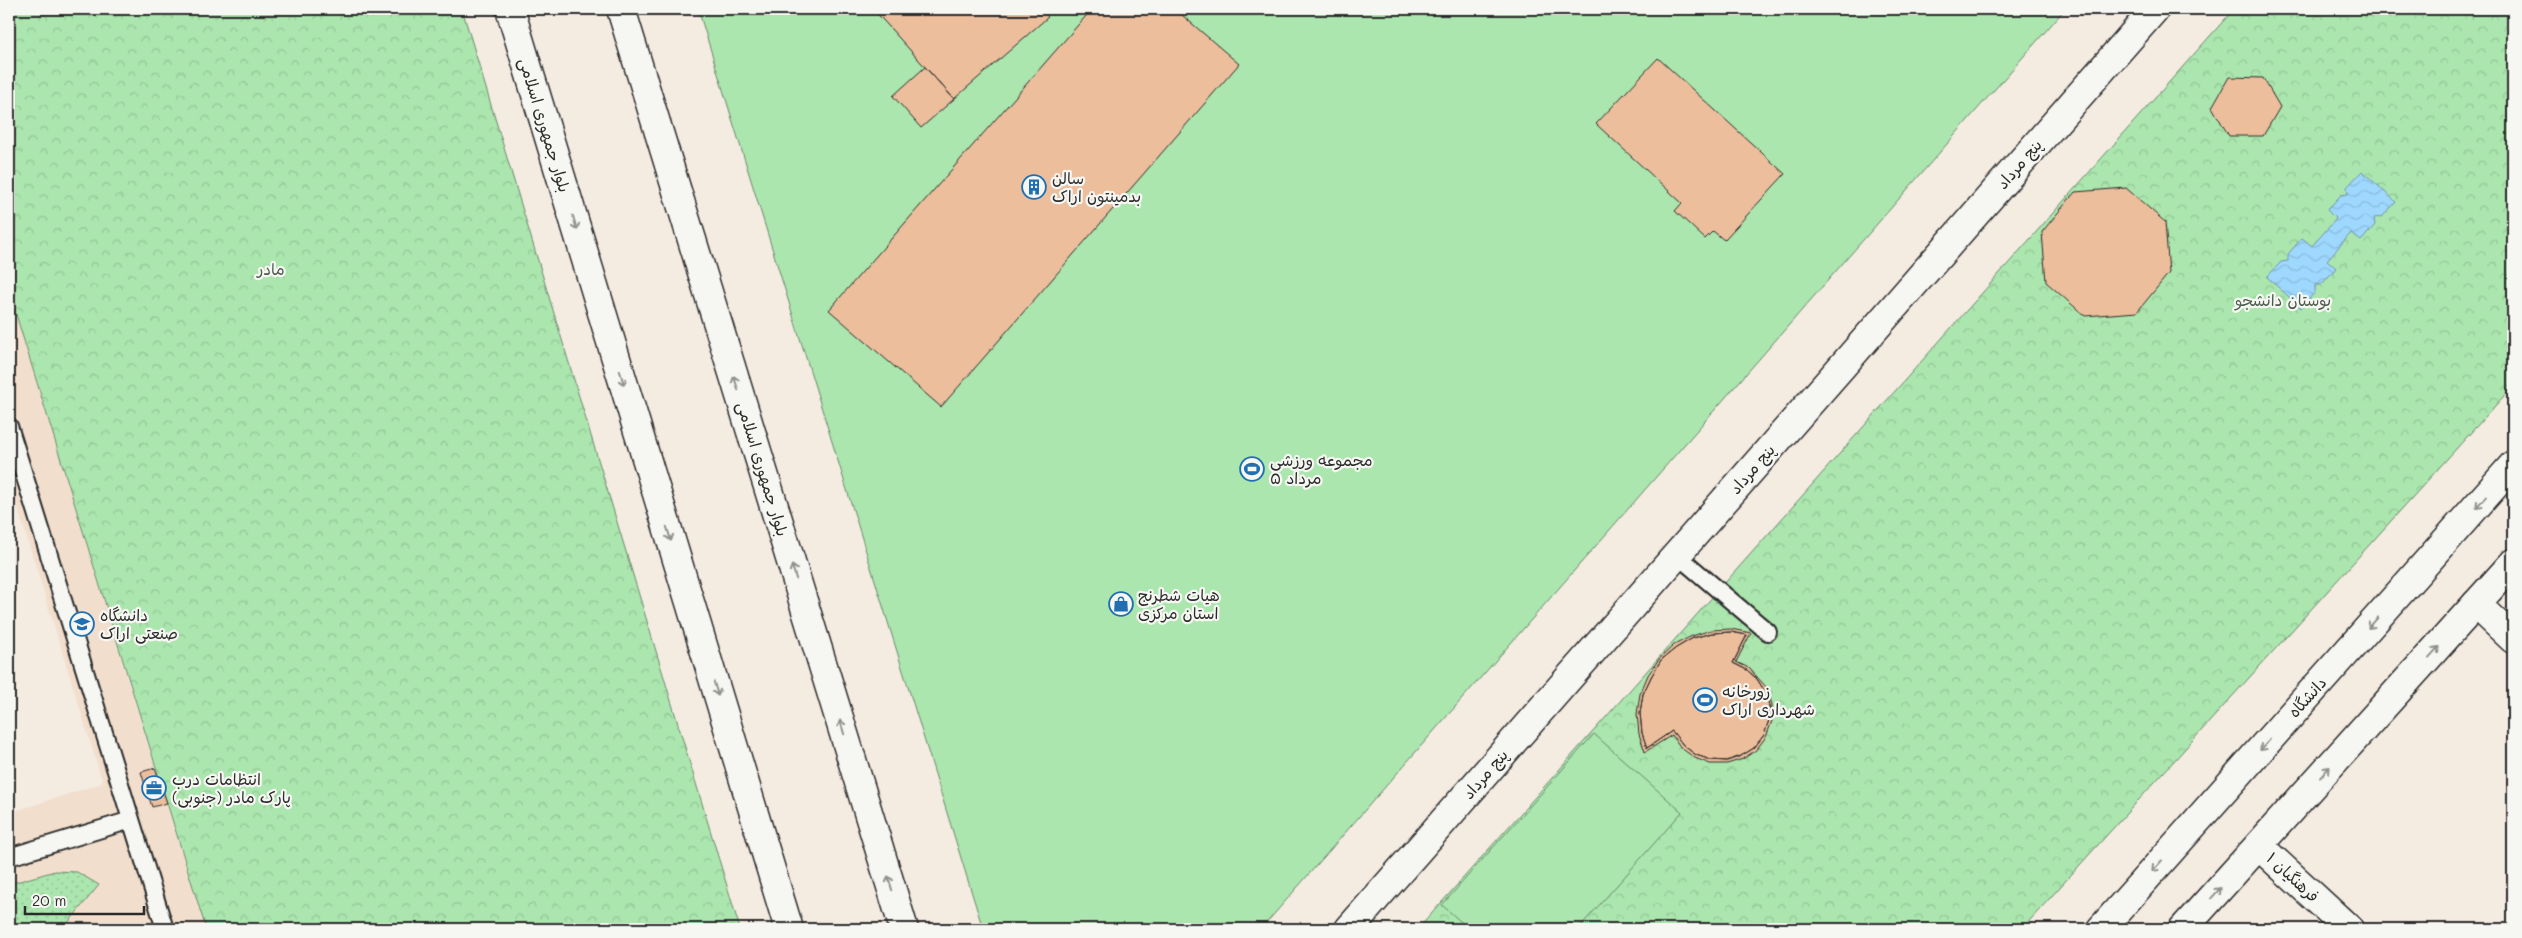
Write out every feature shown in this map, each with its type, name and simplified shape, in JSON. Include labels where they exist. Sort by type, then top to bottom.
[{"type":"main road","name":"بلوار جمهوری اسلامی","points":[[510,9],[790,929]]},
{"type":"main road","name":"بلوار جمهوری اسلامی","points":[[621,9],[904,929]]},
{"type":"main road","name":"پنج مرداد","points":[[1349,929],[2155,9]]},
{"type":"main road","name":"دانشگاه","points":[[2101,929],[2513,465]]},
{"type":"main road","points":[[2183,929],[2513,563]]},
{"type":"main road","points":[[2476,604],[2513,639]]},
{"type":"main road","name":"فرهنگیان ۱","points":[[2259,846],[2349,929]]},
{"type":"lane","points":[[9,426],[165,929]]},
{"type":"lane","points":[[1677,555],[1768,632]]},
{"type":"lane","points":[[9,857],[131,820]]},
{"type":"shaded area","name":"دانشگاه صنعتی اراک","points":[[9,292],[206,929],[9,929],[9,813],[103,783],[9,480]]},
{"type":"green space","name":"مادر","points":[[9,9],[462,9],[740,929],[206,929],[9,292]]},
{"type":"green space","name":"مجموعه ورزشی ۵ مرداد","points":[[698,9],[2065,9],[1261,929],[983,929]]},
{"type":"green space","name":"بوستان دانشجو","points":[[2234,9],[2513,9],[2513,386],[2022,929],[1418,929]]},
{"type":"green space","points":[[1594,734],[1682,812],[1578,929],[1469,929],[1442,905]]},
{"type":"green space","points":[[55,871],[77,872],[99,885],[63,929],[9,929],[9,884]]},
{"type":"water","points":[[2362,171],[2396,202],[2382,217],[2374,218],[2375,225],[2361,241],[2351,233],[2327,260],[2336,268],[2322,284],[2315,285],[2315,292],[2301,308],[2267,277],[2281,262],[2288,261],[2288,254],[2302,238],[2312,246],[2336,219],[2327,210],[2341,195],[2348,194],[2347,187]]},
{"type":"building","points":[[873,9],[1041,9],[1048,17],[954,99]]},
{"type":"building","name":"سالن بدمینتون اراک","points":[[1092,9],[1175,9],[1239,64],[941,407],[829,310]]},
{"type":"building","points":[[1658,58],[1785,174],[1724,240],[1713,231],[1705,239],[1675,211],[1682,203],[1596,124]]},
{"type":"building","points":[[925,67],[954,99],[921,128],[893,96]]},
{"type":"building","points":[[2229,77],[2263,78],[2280,107],[2263,136],[2229,136],[2212,107]]},
{"type":"building","points":[[2126,188],[2165,222],[2169,273],[2137,312],[2085,316],[2046,282],[2042,232],[2075,192]]},
{"type":"building","points":[[1731,629],[1751,633],[1736,662],[1749,668],[1767,688],[1772,705],[1772,721],[1766,737],[1756,750],[1743,759],[1727,764],[1710,764],[1695,758],[1681,748],[1672,735],[1645,752],[1639,734],[1637,714],[1640,694],[1648,675],[1659,659],[1674,645],[1692,636],[1711,630]],"holes":[[[1731,632],[1747,635],[1733,663],[1747,670],[1757,679],[1764,690],[1769,705],[1769,720],[1764,735],[1754,748],[1741,756],[1727,761],[1711,760],[1696,755],[1684,746],[1672,731],[1647,748],[1642,733],[1640,713],[1643,694],[1661,660],[1693,638],[1712,633]]]},
{"type":"building","name":"زورخانه شهرداری اراک","points":[[1731,632],[1747,635],[1733,663],[1747,670],[1757,679],[1764,690],[1769,705],[1769,720],[1764,735],[1754,748],[1741,756],[1727,761],[1711,760],[1696,755],[1684,746],[1672,731],[1647,748],[1642,733],[1640,713],[1643,694],[1661,660],[1693,638],[1712,633]]},
{"type":"building","name":"انتظامات درب پارک مادر (جنوبی)","points":[[155,768],[167,803],[152,807],[141,772]]},
{"type":"place","name":"سالن بدمینتون اراک","points":[[1034,187]]},
{"type":"place","name":"مجموعه ورزشی ۵ مرداد","points":[[1252,469]]},
{"type":"place","name":"هیات شطرنج استان مرکزی","points":[[1121,604]]},
{"type":"place","name":"دانشگاه صنعتی اراک","points":[[82,624]]},
{"type":"place","name":"زورخانه شهرداری اراک","points":[[1705,700]]},
{"type":"place","name":"انتظامات درب پارک مادر (جنوبی)","points":[[154,788]]}]
